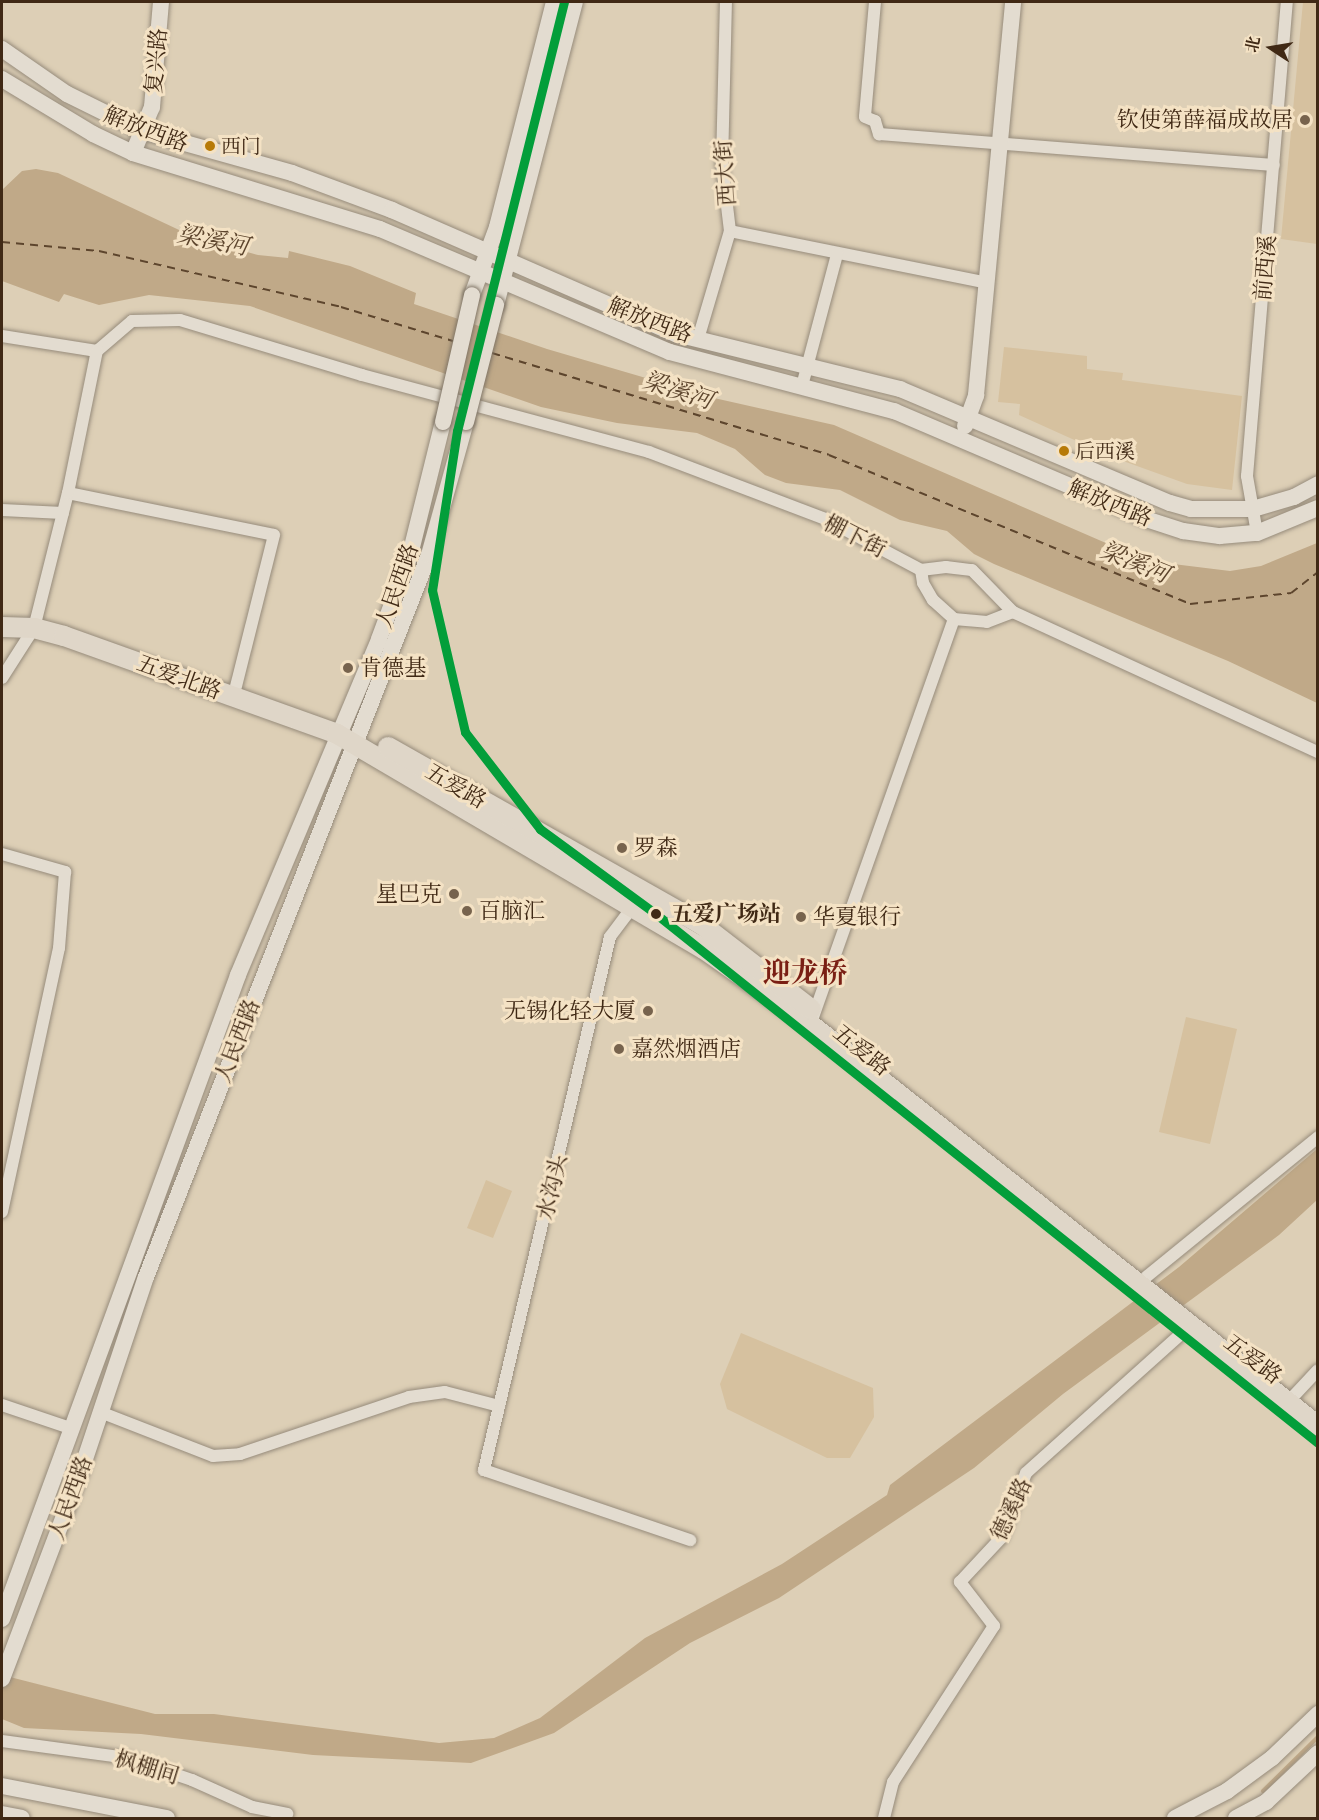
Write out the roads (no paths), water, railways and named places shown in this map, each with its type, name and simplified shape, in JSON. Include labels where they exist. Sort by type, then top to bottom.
[{"type":"main road","name":"复兴路","points":[[134,153],[152,106],[161,2]]},
{"type":"main road","name":"人民西路","points":[[2,1678],[100,1412],[146,1277],[348,732],[410,555],[472,295],[497,227],[554,2]]},
{"type":"main road","name":"人民西路","points":[[2,1619],[73,1430],[151,1206],[238,975],[429,555],[504,279],[507,259],[575,2]]},
{"type":"main road","points":[[960,438],[976,395],[1013,2]]},
{"type":"main road","name":"解放西路","points":[[2,49],[67,94],[142,132],[292,173],[488,250],[676,334],[900,389],[1170,503],[1191,509],[1252,509],[1294,497],[1317,484]]},
{"type":"main road","name":"解放西路","points":[[2,80],[93,134],[134,153],[380,229],[504,279],[670,352],[894,411],[960,438],[1032,472],[1183,531],[1220,536],[1257,533],[1317,508]]},
{"type":"main road","name":"五爱路","points":[[2,615],[36,622],[236,686],[348,732],[701,924],[812,1018],[1186,1317],[1293,1397],[1317,1409]]},
{"type":"main road","name":"五爱北路","points":[[2,627],[36,622],[348,732]]},
{"type":"main road","name":"五爱路","points":[[348,732],[631,909],[704,950],[812,1018]]},
{"type":"main road","name":"五爱路","points":[[1293,1397],[1317,1426]]},
{"type":"main road","points":[[1175,1818],[1227,1791],[1272,1758],[1317,1714]]},
{"type":"main road","points":[[1236,1818],[1266,1802],[1317,1753]]},
{"type":"main road","points":[[2,1786],[167,1818]]},
{"type":"main road","points":[[2,1814],[22,1818]]},
{"type":"street","name":"西大街","points":[[698,339],[730,231],[722,164],[726,2]]},
{"type":"street","points":[[875,2],[864,117],[875,121],[879,134],[1000,141],[1274,165]]},
{"type":"street","name":"前西溪","points":[[1257,533],[1246,476],[1287,2]]},
{"type":"street","points":[[730,231],[988,283]]},
{"type":"street","points":[[802,386],[837,254]]},
{"type":"street","name":"棚下街","points":[[97,351],[132,321],[180,320],[362,375],[649,452],[825,519],[921,570]]},
{"type":"street","points":[[2,336],[97,351],[68,493],[36,622],[2,678]]},
{"type":"street","points":[[68,493],[274,536],[236,686]]},
{"type":"street","points":[[2,510],[63,513]]},
{"type":"street","points":[[1013,612],[987,622],[954,619],[933,600],[923,583],[921,570],[946,567],[972,570],[1013,612],[1317,752]]},
{"type":"street","points":[[812,1018],[954,619]]},
{"type":"street","points":[[2,854],[65,872],[59,948],[2,1212]]},
{"type":"street","name":"水沟头","points":[[631,909],[610,937],[484,1470],[690,1540]]},
{"type":"street","points":[[1142,1280],[1317,1137]]},
{"type":"street","name":"德溪路","points":[[884,1818],[893,1782],[994,1626],[960,1582],[1002,1538],[1026,1473],[1186,1317]]},
{"type":"street","points":[[1293,1397],[1317,1370]]},
{"type":"street","points":[[100,1412],[213,1456],[240,1454],[409,1397],[445,1392],[499,1406]]},
{"type":"street","points":[[2,1405],[73,1430]]},
{"type":"street","name":"枫棚间","points":[[2,1741],[127,1758],[192,1780],[252,1807],[287,1814]]},
{"type":"water","name":"梁溪河","points":[[36,169],[58,173],[194,237],[258,255],[288,258],[289,251],[350,266],[416,293],[414,304],[547,349],[714,398],[834,425],[1122,550],[1165,563],[1230,571],[1261,566],[1317,543],[1317,703],[1228,661],[994,564],[974,554],[947,531],[900,520],[840,490],[786,483],[765,475],[735,449],[697,433],[617,423],[541,407],[250,306],[149,295],[99,305],[64,294],[59,302],[2,281],[2,190],[22,171]]},
{"type":"water","points":[[1317,1149],[1317,1200],[1279,1235],[1063,1394],[974,1468],[779,1598],[690,1643],[554,1733],[471,1763],[313,1755],[141,1734],[24,1728],[2,1719],[2,1675],[155,1714],[214,1714],[439,1743],[494,1738],[540,1718],[645,1638],[782,1564],[887,1495],[890,1485],[1179,1267]]},
{"type":"waterway","points":[[1263,1791],[1318,1737]]},
{"type":"place","name":"钦使第薛福成故居","points":[[1305,120]]},
{"type":"place","name":"西门","points":[[210,146]]},
{"type":"place","name":"后西溪","points":[[1064,451]]},
{"type":"place","name":"肯德基","points":[[348,668]]},
{"type":"place","name":"罗森","points":[[622,848]]},
{"type":"place","name":"星巴克","points":[[454,894]]},
{"type":"place","name":"百脑汇","points":[[467,911]]},
{"type":"place","name":"五爱广场站","points":[[656,914]]},
{"type":"place","name":"华夏银行","points":[[801,917]]},
{"type":"place","name":"无锡化轻大厦","points":[[648,1011]]},
{"type":"place","name":"嘉然烟酒店","points":[[619,1049]]},
{"type":"district","name":"迎龙桥","points":[[805,972]]}]
